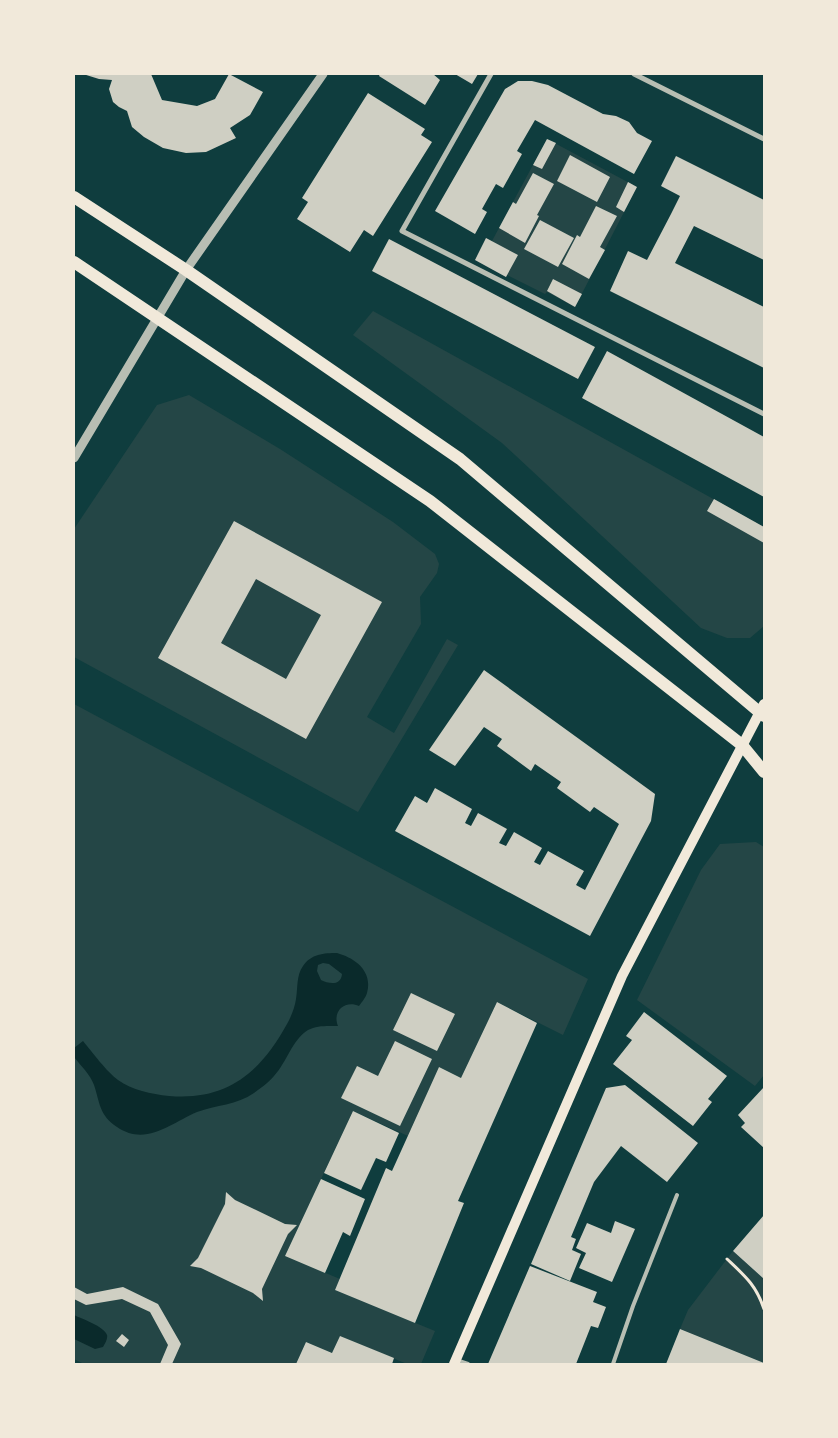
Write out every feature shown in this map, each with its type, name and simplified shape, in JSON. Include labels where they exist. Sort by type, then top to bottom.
[{"type":"main road","points":[[74,196],[186,270],[460,459],[763,710],[742,745],[622,976],[455,1362]]},
{"type":"main road","points":[[74,262],[430,501],[742,745],[764,772]]},
{"type":"street","points":[[74,458],[186,270],[323,74]]},
{"type":"street","points":[[491,74],[402,231],[764,414]]},
{"type":"street","points":[[634,74],[764,139]]},
{"type":"lane","points":[[613,1364],[633,1306],[677,1195]]},
{"type":"lane","points":[[455,1362],[468,1364]]},
{"type":"path","points":[[727,1259],[758,1292],[764,1309]]},
{"type":"shaded area","points":[[547,139],[637,187],[575,307],[547,292],[545,294],[507,275],[506,277],[475,260],[486,238],[492,241]]},
{"type":"shaded area","points":[[373,311],[764,527],[764,626],[750,638],[727,638],[701,628],[502,443],[353,335]]},
{"type":"shaded area","points":[[189,395],[280,449],[393,522],[435,554],[439,564],[437,573],[420,597],[421,624],[367,717],[394,733],[447,639],[458,645],[358,812],[74,657],[74,529],[157,405]]},
{"type":"shaded area","points":[[74,704],[588,979],[563,1035],[497,1002],[461,1078],[439,1067],[408,1136],[353,1111],[285,1256],[340,1279],[335,1290],[435,1331],[421,1364],[407,1364],[340,1336],[332,1353],[306,1342],[296,1364],[84,1364],[74,1359]]},
{"type":"shaded area","points":[[756,842],[764,847],[764,1075],[755,1086],[637,1000],[701,870],[720,844]]},
{"type":"shaded area","points":[[337,953],[356,962],[365,972],[368,985],[366,996],[359,1006],[349,1004],[338,1011],[338,1026],[315,1027],[302,1034],[279,1070],[257,1091],[241,1100],[197,1112],[168,1127],[148,1134],[128,1133],[117,1127],[103,1113],[92,1081],[74,1057],[74,1048],[83,1041],[114,1076],[136,1089],[169,1096],[208,1094],[240,1080],[265,1057],[277,1041],[293,1012],[298,978],[303,966],[314,957]],"holes":[[[323,963],[329,964],[342,974],[339,981],[331,983],[321,980],[317,971],[318,965]]]},
{"type":"shaded area","points":[[733,1251],[764,1279],[764,1363],[680,1329],[688,1310]]},
{"type":"shaded area","points":[[74,1315],[105,1332],[107,1338],[103,1347],[95,1349],[74,1339]]},
{"type":"building","points":[[83,74],[151,74],[162,100],[197,106],[215,99],[229,74],[263,92],[250,115],[230,128],[236,138],[206,152],[186,153],[163,148],[144,137],[132,127],[127,111],[113,102],[109,89],[112,80],[99,79]]},
{"type":"building","points":[[380,74],[433,74],[440,80],[425,105],[379,76]]},
{"type":"building","points":[[455,74],[478,74],[472,84]]},
{"type":"building","points":[[518,81],[532,81],[548,85],[603,114],[616,116],[629,122],[637,133],[652,141],[634,174],[535,120],[517,151],[522,154],[503,188],[496,184],[482,209],[487,212],[475,234],[435,211],[505,89]]},
{"type":"building","points":[[368,93],[425,129],[421,135],[432,142],[373,236],[364,230],[350,252],[297,219],[308,202],[302,198]]},
{"type":"building","points":[[547,139],[556,143],[542,169],[533,165]]},
{"type":"building","points":[[570,155],[610,177],[597,202],[557,181]]},
{"type":"building","points":[[676,156],[764,200],[764,260],[694,226],[675,263],[764,307],[764,368],[610,291],[628,251],[647,260],[680,196],[661,186]]},
{"type":"building","points":[[533,173],[554,184],[537,215],[539,216],[525,243],[499,228],[513,202],[516,204]]},
{"type":"building","points":[[628,182],[637,187],[624,212],[616,207]]},
{"type":"building","points":[[596,206],[617,216],[600,247],[605,250],[589,279],[562,264],[577,235],[580,237]]},
{"type":"building","points":[[540,220],[574,238],[558,267],[524,249]]},
{"type":"building","points":[[486,238],[518,255],[506,277],[475,260]]},
{"type":"building","points":[[389,239],[595,347],[578,379],[372,271]]},
{"type":"building","points":[[553,279],[582,294],[575,307],[547,291]]},
{"type":"building","points":[[607,351],[764,437],[764,497],[582,398]]},
{"type":"building","points":[[714,499],[764,527],[764,543],[707,511]]},
{"type":"building","points":[[234,521],[382,602],[306,739],[158,658]],"holes":[[[256,579],[321,615],[286,679],[221,643]]]},
{"type":"building","points":[[484,670],[655,794],[651,821],[590,936],[395,831],[415,796],[427,803],[435,788],[472,809],[465,823],[471,826],[478,813],[507,829],[499,843],[506,846],[514,832],[542,848],[534,862],[540,865],[548,851],[584,871],[576,885],[585,890],[619,824],[594,807],[590,812],[557,788],[561,782],[535,764],[531,771],[497,746],[502,739],[484,727],[455,766],[429,750]]},
{"type":"building","points":[[411,993],[455,1014],[437,1051],[393,1030]]},
{"type":"building","points":[[497,1002],[537,1023],[458,1201],[464,1203],[415,1323],[335,1290],[386,1168],[392,1171],[439,1067],[461,1078]]},
{"type":"building","points":[[644,1012],[727,1076],[708,1099],[712,1102],[693,1126],[613,1064],[632,1040],[626,1036]]},
{"type":"building","points":[[395,1041],[432,1059],[400,1126],[341,1098],[357,1066],[378,1076]]},
{"type":"building","points":[[625,1085],[698,1143],[667,1182],[621,1146],[594,1182],[571,1237],[576,1239],[572,1250],[581,1254],[570,1281],[531,1264],[606,1088]]},
{"type":"building","points":[[764,1087],[764,1148],[741,1127],[745,1123],[738,1115]]},
{"type":"building","points":[[353,1111],[399,1133],[386,1162],[376,1158],[361,1190],[324,1173]]},
{"type":"building","points":[[321,1179],[365,1199],[350,1236],[343,1232],[325,1273],[285,1256]]},
{"type":"building","points":[[226,1192],[235,1200],[285,1224],[297,1225],[288,1234],[262,1289],[263,1301],[253,1293],[201,1268],[190,1266],[198,1258],[225,1204]]},
{"type":"building","points":[[764,1215],[764,1279],[733,1251]]},
{"type":"building","points":[[615,1221],[635,1229],[612,1282],[579,1268],[586,1253],[576,1248],[587,1223],[611,1233]]},
{"type":"building","points":[[530,1266],[597,1292],[593,1302],[606,1307],[598,1328],[591,1326],[576,1364],[488,1364]]},
{"type":"building","points":[[74,1287],[87,1294],[123,1287],[158,1304],[181,1344],[172,1364],[160,1364],[168,1345],[150,1312],[122,1299],[86,1305],[74,1299]]},
{"type":"building","points":[[680,1329],[764,1363],[764,1364],[666,1364]]},
{"type":"building","points":[[122,1334],[129,1340],[124,1347],[116,1341]]},
{"type":"building","points":[[340,1336],[394,1358],[392,1364],[296,1364],[306,1342],[332,1353]]}]
